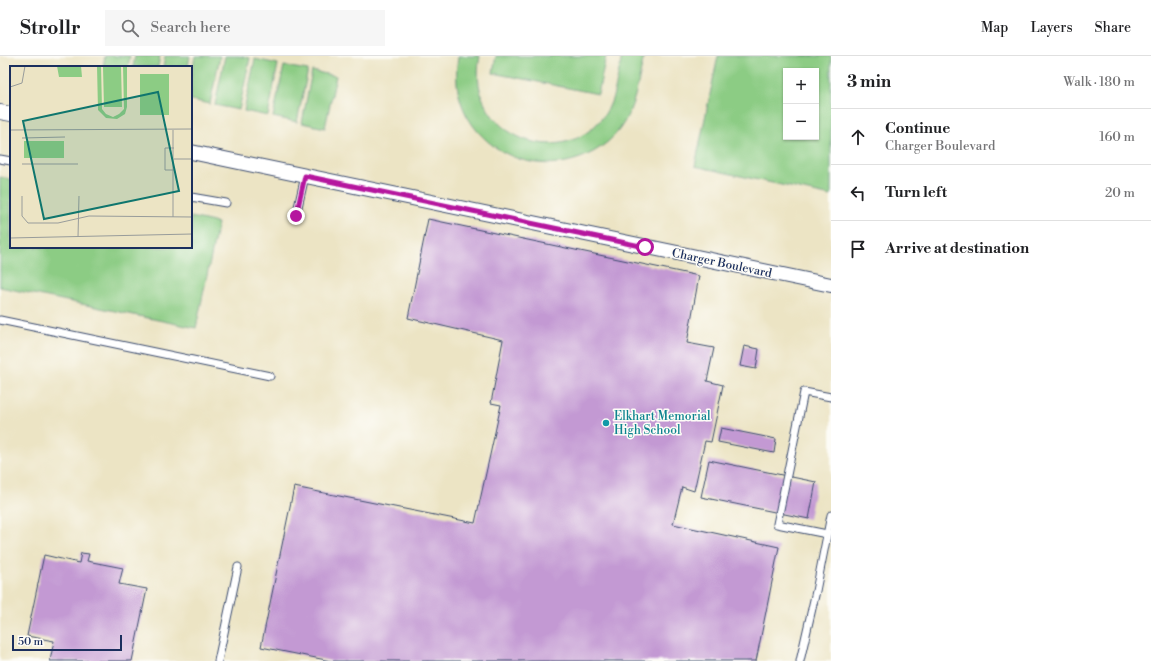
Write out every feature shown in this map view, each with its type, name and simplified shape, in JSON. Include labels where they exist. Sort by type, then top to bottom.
[{"type":"street","points":[[0,112],[10,114]]},
{"type":"street","name":"Charger Boulevard","points":[[192,152],[831,285]]},
{"type":"lane","points":[[0,159],[10,161]]},
{"type":"lane","points":[[296,216],[305,176]]},
{"type":"lane","points":[[192,197],[226,203]]},
{"type":"lane","points":[[0,320],[270,376]]},
{"type":"lane","points":[[827,534],[778,524],[804,392],[831,397]]},
{"type":"lane","points":[[800,661],[831,515]]},
{"type":"lane","points":[[218,661],[238,567]]},
{"type":"green space","points":[[105,56],[130,56],[128,66],[103,66]]},
{"type":"green space","points":[[135,56],[160,56],[158,66],[133,66]]},
{"type":"green space","points":[[165,56],[190,56],[188,66],[163,66]]},
{"type":"green space","points":[[195,56],[220,56],[210,104],[192,100],[192,72]]},
{"type":"green space","points":[[225,56],[250,58],[239,110],[215,105]]},
{"type":"green space","points":[[458,56],[480,56],[479,85],[487,108],[503,127],[523,139],[546,144],[569,141],[591,130],[611,103],[622,56],[644,56],[638,85],[629,113],[614,136],[602,147],[581,158],[566,162],[547,164],[528,161],[510,155],[494,146],[480,134],[469,119],[461,102],[457,83]]},
{"type":"green space","points":[[496,56],[606,56],[598,94],[493,73]]},
{"type":"green space","points":[[718,56],[831,56],[831,196],[695,166]]},
{"type":"green space","points":[[255,59],[278,64],[268,116],[244,111]]},
{"type":"green space","points":[[284,66],[308,70],[297,122],[273,117]]},
{"type":"green space","points":[[312,71],[336,76],[325,128],[302,123]]},
{"type":"green space","points":[[0,177],[10,179],[10,248],[192,248],[192,217],[218,223],[196,328],[0,287]]},
{"type":"building","name":"Elkhart Memorial High School","points":[[428,219],[699,276],[687,343],[714,348],[707,381],[723,385],[711,442],[705,441],[694,491],[682,487],[673,524],[779,547],[756,661],[331,661],[261,647],[294,487],[475,523],[501,405],[491,403],[503,340],[408,318]]},
{"type":"building","points":[[744,346],[759,349],[756,369],[740,366]]},
{"type":"building","points":[[721,428],[776,439],[774,453],[718,442]]},
{"type":"building","points":[[709,460],[816,482],[809,519],[701,497]]},
{"type":"building","points":[[81,553],[89,554],[87,561],[123,568],[119,584],[147,589],[132,661],[50,661],[54,641],[27,636],[44,555],[79,563]]},
{"type":"place","name":"Elkhart Memorial High School","points":[[606,423]]},
{"type":"route","points":[[296,216],[305,176],[645,247]]}]
